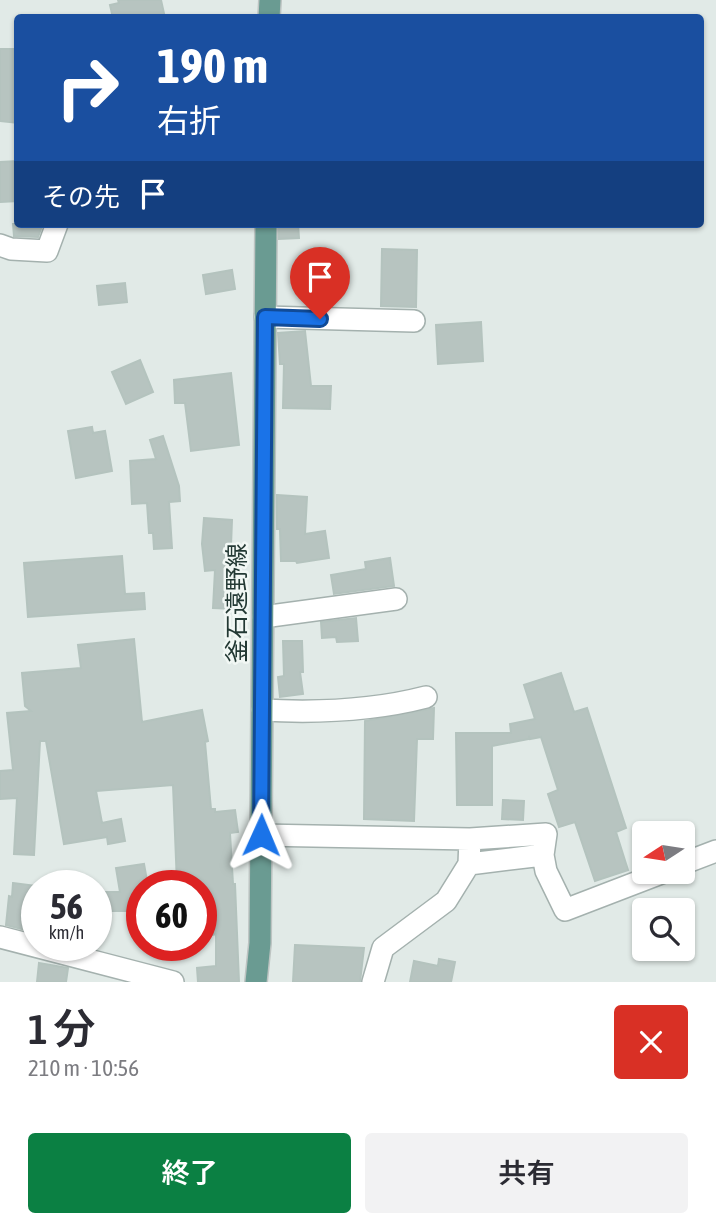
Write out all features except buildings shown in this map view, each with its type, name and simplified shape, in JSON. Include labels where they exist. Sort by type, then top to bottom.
[{"type":"main road","name":"釜石遠野線","points":[[256,982],[260,943],[266,228]]},
{"type":"street","points":[[0,245],[11,249],[47,251],[56,228]]},
{"type":"street","points":[[265,317],[414,321]]},
{"type":"street","points":[[263,617],[396,599]]},
{"type":"street","points":[[262,710],[315,713],[400,704],[426,697]]},
{"type":"street","points":[[261,835],[470,839],[546,834],[543,855],[546,871],[565,910],[633,884]]},
{"type":"street","points":[[373,982],[383,948],[446,901],[469,864],[470,839]]},
{"type":"street","points":[[695,859],[716,851]]},
{"type":"street","points":[[469,864],[543,855]]},
{"type":"street","points":[[0,937],[173,982]]},
{"type":"route","points":[[261,835],[265,317],[320,319]]}]
